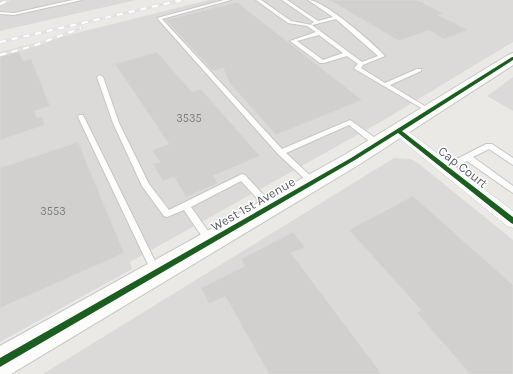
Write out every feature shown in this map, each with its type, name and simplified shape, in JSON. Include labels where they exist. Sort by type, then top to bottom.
[{"type":"street","name":"West 1st Avenue","points":[[0,363],[378,144],[513,58]]},
{"type":"street","name":"Cap Court","points":[[399,131],[513,220]]},
{"type":"lane","points":[[0,13],[14,14],[80,0]]},
{"type":"lane","points":[[229,0],[159,18],[281,152],[313,182]]},
{"type":"lane","points":[[258,0],[290,22],[309,26],[361,64]]},
{"type":"lane","points":[[284,0],[318,23]]},
{"type":"lane","points":[[310,0],[337,18],[382,56],[361,64],[357,68],[430,111]]},
{"type":"lane","points":[[309,26],[337,18]]},
{"type":"lane","points":[[319,33],[293,41],[322,62],[347,54]]},
{"type":"lane","points":[[385,85],[419,70]]},
{"type":"lane","points":[[100,77],[116,123],[146,186],[167,214],[186,206],[242,177],[270,207]]},
{"type":"lane","points":[[81,117],[156,273]]},
{"type":"lane","points":[[281,152],[350,122],[378,144]]},
{"type":"lane","points":[[446,168],[489,146],[513,162]]},
{"type":"lane","points":[[468,157],[513,190]]},
{"type":"lane","points":[[186,206],[211,241]]},
{"type":"shaded area","points":[[0,0],[136,0],[0,31]]},
{"type":"shaded area","points":[[209,0],[513,0],[513,42],[384,120],[130,262],[132,269],[0,342],[0,52]]},
{"type":"shaded area","points":[[513,77],[513,111],[487,96]]},
{"type":"shaded area","points":[[394,158],[410,159],[418,163],[513,240],[513,374],[43,374]]},
{"type":"building","points":[[329,0],[417,0],[443,13],[438,15],[468,30],[444,39],[429,30],[399,41]]},
{"type":"building","points":[[237,2],[362,100],[276,135],[230,84],[223,68],[213,71],[166,20]]},
{"type":"building","points":[[19,52],[23,61],[31,59],[50,106],[34,111],[37,118],[42,117],[45,125],[0,140],[0,56]]},
{"type":"building","points":[[157,52],[192,92],[201,89],[260,156],[213,176],[218,183],[186,197],[174,177],[163,181],[153,164],[160,162],[152,150],[169,144],[115,64]]},
{"type":"building","points":[[78,142],[124,253],[0,308],[0,168]]},
{"type":"building","points":[[413,196],[513,285],[513,374],[470,374],[417,313],[421,310],[349,230]]},
{"type":"building","points":[[293,232],[305,247],[291,253],[381,373],[269,374],[225,296],[209,304],[201,288],[245,266],[241,259]]},
{"type":"railway","points":[[0,4],[9,0]]},
{"type":"railway","points":[[0,42],[182,0]]},
{"type":"railway","points":[[0,55],[33,46],[81,28]]},
{"type":"cycle path","points":[[0,363],[353,159],[513,58]]},
{"type":"cycle path","points":[[399,131],[513,221]]}]
